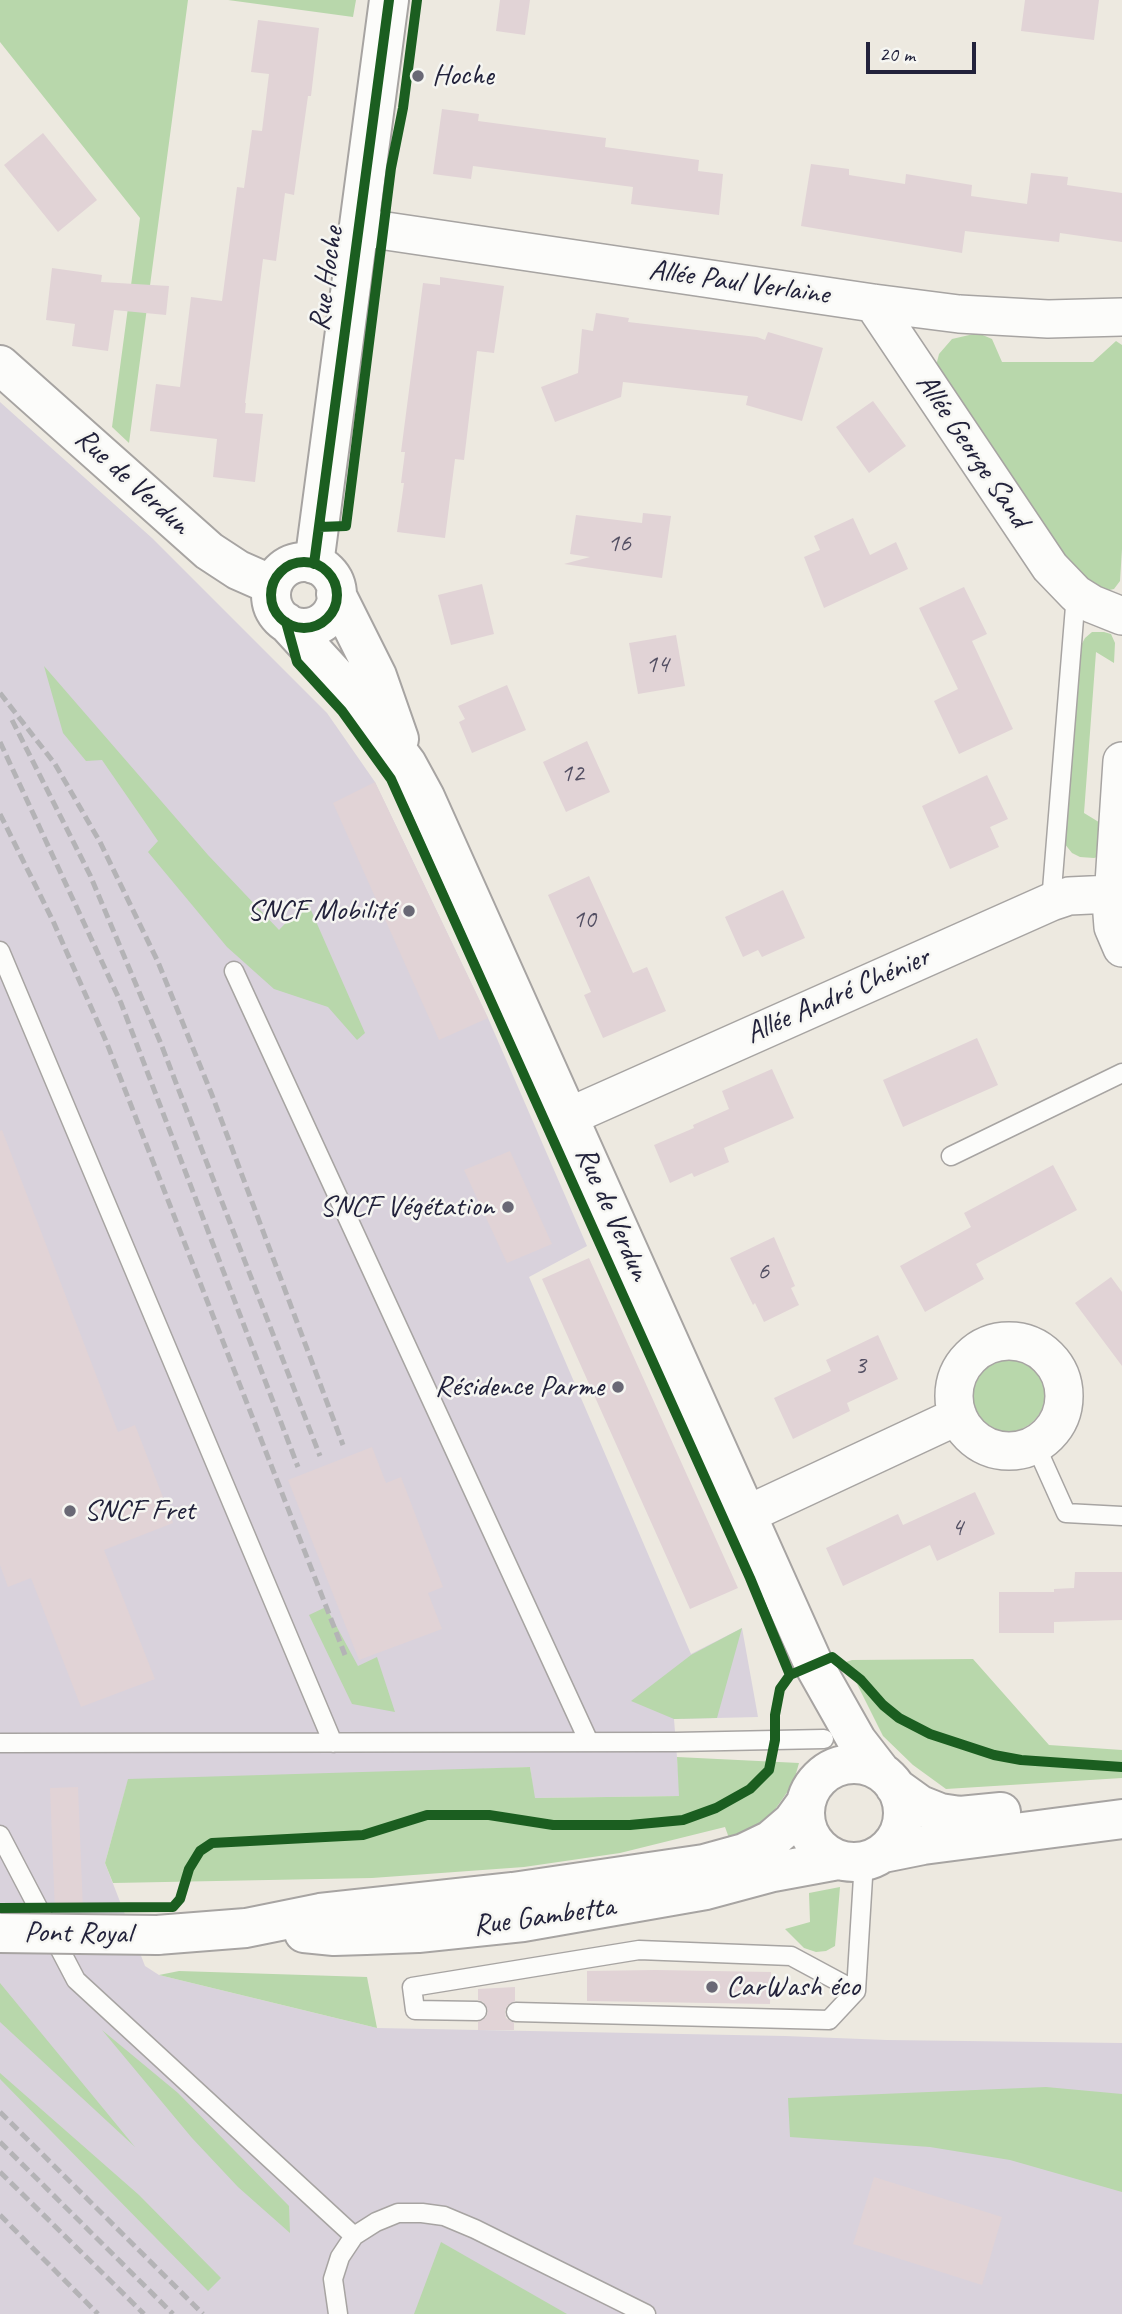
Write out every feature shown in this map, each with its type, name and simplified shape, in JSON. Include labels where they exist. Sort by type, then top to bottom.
[{"type":"main road","name":"Rue Hoche","points":[[314,564],[389,0]]},
{"type":"main road","name":"Rue de Verdun","points":[[0,365],[209,551],[238,570],[272,584]]},
{"type":"main road","points":[[304,562],[314,564],[327,571],[333,579],[336,594],[332,610],[322,622],[302,628],[286,622],[278,615],[271,601],[272,584],[289,565],[304,562]]},
{"type":"main road","name":"Rue de Verdun","points":[[336,594],[377,676],[407,764],[814,1665],[857,1741],[888,1779]]},
{"type":"main road","name":"Rue de Verdun","points":[[286,622],[353,695],[407,764]]},
{"type":"main road","name":"Rue de Verdun","points":[[809,1795],[821,1763],[824,1739],[821,1693],[814,1665]]},
{"type":"main road","points":[[888,1779],[901,1799],[903,1812],[896,1838],[862,1858],[827,1854],[813,1841],[806,1824],[809,1795],[827,1772],[845,1765],[863,1765],[888,1779],[920,1805],[950,1815],[977,1815],[1045,1807],[1122,1811]]},
{"type":"main road","name":"Rue Gambetta","points":[[156,1936],[246,1928],[320,1913],[513,1892],[704,1864],[744,1853],[771,1840],[792,1822],[809,1795]]},
{"type":"main road","name":"Rue Gambetta","points":[[246,1928],[334,1936],[418,1933],[496,1925],[706,1891],[764,1874],[923,1845],[1122,1819]]},
{"type":"main road","name":"Pont Royal","points":[[0,1933],[156,1936]]},
{"type":"street","name":"Allée Paul Verlaine","points":[[359,226],[873,303],[989,317],[1122,317]]},
{"type":"street","name":"Allée George Sand","points":[[873,303],[1040,552],[1076,594],[1092,604],[1122,616]]},
{"type":"street","points":[[1122,761],[1112,894],[1113,926],[1122,948]]},
{"type":"street","name":"Allée André Chénier","points":[[568,1117],[1051,902],[1069,896],[1112,894]]},
{"type":"street","points":[[1010,1341],[1027,1344],[1050,1358],[1059,1373],[1064,1389],[1062,1411],[1047,1436],[1035,1444],[1008,1451],[990,1448],[968,1432],[958,1416],[954,1390],[960,1373],[969,1358],[992,1343],[1010,1341]]},
{"type":"street","points":[[748,1514],[958,1416]]},
{"type":"lane","points":[[1051,902],[1076,594]]},
{"type":"lane","points":[[0,951],[333,1742]]},
{"type":"lane","points":[[234,971],[589,1742]]},
{"type":"lane","points":[[951,1156],[1122,1073]]},
{"type":"lane","points":[[1035,1444],[1066,1513],[1122,1516]]},
{"type":"lane","points":[[0,1743],[824,1739]]},
{"type":"lane","points":[[0,1835],[76,1980],[354,2236]]},
{"type":"lane","points":[[516,2012],[830,2020],[856,1990],[862,1858]]},
{"type":"lane","points":[[477,2011],[415,2010],[412,1987],[639,1950],[791,1956],[856,1990]]},
{"type":"lane","points":[[338,2314],[333,2279],[340,2257],[354,2236],[376,2222],[398,2213],[444,2216],[646,2314]]},
{"type":"shaded area","points":[[0,402],[152,538],[327,713],[375,782],[488,1018],[587,1246],[529,1277],[691,1654],[742,1628],[758,1717],[674,1719],[680,1796],[534,1798],[530,1767],[127,1784],[105,1863],[145,1966],[159,1975],[377,2028],[1122,2043],[1122,2314],[0,2314]]},
{"type":"green space","points":[[0,0],[188,0],[129,443],[112,427],[140,218],[0,42]]},
{"type":"green space","points":[[228,0],[356,0],[353,17]]},
{"type":"green space","points":[[978,333],[992,339],[1002,362],[1093,362],[1116,341],[1122,345],[1122,549],[1120,581],[1114,589],[1105,591],[1079,578],[935,370],[939,354],[952,339]]},
{"type":"green space","points":[[1092,632],[1111,634],[1115,643],[1114,663],[1096,652],[1084,813],[1102,824],[1101,856],[1094,858],[1080,857],[1072,853],[1064,843],[1078,651]]},
{"type":"green space","points":[[44,666],[208,855],[279,930],[307,901],[365,1033],[357,1040],[328,1007],[274,989],[227,947],[148,852],[158,841],[102,760],[86,761],[63,733]]},
{"type":"green space","points":[[1000,1356],[1014,1356],[1028,1362],[1039,1373],[1043,1379],[1043,1409],[1034,1421],[1022,1430],[1000,1432],[986,1426],[975,1415],[969,1401],[969,1387],[975,1373],[986,1362]]},
{"type":"green space","points":[[326,1607],[358,1666],[377,1657],[395,1712],[352,1704],[309,1615]]},
{"type":"green space","points":[[742,1628],[717,1718],[674,1719],[631,1701],[691,1655]]},
{"type":"green space","points":[[973,1659],[1049,1745],[1122,1750],[1122,1778],[946,1789],[913,1765],[883,1736],[846,1662]]},
{"type":"green space","points":[[677,1757],[799,1763],[793,1784],[771,1815],[756,1827],[729,1838],[725,1827],[620,1853],[524,1867],[372,1878],[113,1883],[105,1863],[128,1779],[530,1767],[535,1798],[679,1796]]},
{"type":"green space","points":[[840,1887],[835,1946],[816,1952],[804,1948],[785,1929],[810,1922],[809,1893]]},
{"type":"green space","points":[[179,1971],[367,1977],[377,2028],[159,1975]]},
{"type":"green space","points":[[0,1983],[135,2147],[0,2022]]},
{"type":"green space","points":[[102,2030],[178,2093],[289,2206],[290,2233],[238,2187],[192,2138]]},
{"type":"green space","points":[[0,2073],[139,2195],[221,2278],[208,2291],[0,2079]]},
{"type":"green space","points":[[1046,2087],[1122,2094],[1122,2192],[1010,2160],[930,2147],[790,2137],[788,2098]]},
{"type":"green space","points":[[441,2242],[567,2314],[414,2314]]},
{"type":"building","points":[[500,0],[530,0],[525,35],[496,31]]},
{"type":"building","points":[[1025,0],[1099,0],[1094,40],[1021,31]]},
{"type":"building","points":[[258,20],[319,28],[311,96],[308,96],[294,195],[285,193],[276,261],[263,259],[245,403],[245,413],[263,414],[255,482],[213,477],[217,439],[150,431],[156,384],[180,387],[191,297],[222,301],[237,187],[244,188],[252,130],[262,131],[269,74],[251,72]]},
{"type":"building","points":[[442,109],[479,114],[478,121],[606,138],[605,147],[699,160],[698,171],[723,174],[719,215],[631,204],[633,187],[473,166],[471,179],[433,174]]},
{"type":"building","points":[[43,133],[97,200],[58,232],[4,165]]},
{"type":"building","points":[[811,164],[849,169],[849,175],[905,184],[906,174],[972,185],[971,196],[1027,204],[1031,173],[1068,177],[1067,185],[1122,193],[1122,242],[1060,233],[1059,242],[965,231],[962,253],[801,226]]},
{"type":"building","points":[[52,268],[102,275],[101,282],[169,286],[166,315],[114,310],[108,351],[72,346],[75,324],[46,320]]},
{"type":"building","points":[[440,277],[504,286],[494,353],[477,351],[464,460],[455,459],[445,538],[397,532],[404,483],[401,483],[405,452],[401,452],[423,283],[440,285]]},
{"type":"building","points":[[596,313],[629,318],[628,322],[765,340],[768,332],[823,348],[802,421],[746,405],[748,396],[623,382],[621,397],[555,422],[541,387],[578,373],[582,329],[593,331]]},
{"type":"building","points":[[873,401],[906,446],[869,473],[836,427]]},
{"type":"building","points":[[643,513],[671,516],[662,578],[564,564],[590,557],[570,554],[576,515],[642,523]]},
{"type":"building","points":[[853,518],[870,555],[896,542],[908,569],[824,608],[804,557],[820,550],[814,536]]},
{"type":"building","points":[[482,584],[494,634],[451,645],[438,595]]},
{"type":"building","points":[[964,587],[987,634],[972,641],[1013,729],[959,754],[934,701],[958,689],[919,608]]},
{"type":"building","points":[[676,635],[685,686],[638,694],[629,643]]},
{"type":"building","points":[[507,685],[526,730],[472,753],[459,722],[465,719],[458,706]]},
{"type":"building","points":[[587,741],[610,792],[566,812],[543,762]]},
{"type":"building","points":[[987,775],[1008,819],[990,827],[999,847],[950,869],[922,806]]},
{"type":"building","name":"SNCF Mobilité","points":[[375,782],[488,1018],[439,1040],[333,803]]},
{"type":"building","points":[[589,876],[633,973],[647,967],[666,1011],[603,1038],[584,995],[591,992],[548,895]]},
{"type":"building","points":[[783,890],[805,938],[762,957],[758,950],[743,957],[725,917]]},
{"type":"building","points":[[977,1038],[998,1085],[903,1127],[883,1080]]},
{"type":"building","points":[[772,1069],[794,1118],[724,1148],[729,1162],[694,1177],[692,1173],[670,1183],[654,1145],[729,1109],[722,1091]]},
{"type":"building","points":[[2,1130],[118,1432],[135,1425],[173,1523],[104,1550],[155,1679],[81,1707],[31,1578],[8,1587],[0,1565]]},
{"type":"building","name":"SNCF Végétation","points":[[510,1151],[552,1244],[507,1263],[464,1170]]},
{"type":"building","points":[[1053,1165],[1077,1210],[976,1264],[984,1279],[925,1312],[900,1266],[971,1227],[964,1213]]},
{"type":"building","points":[[774,1237],[795,1286],[791,1288],[799,1305],[764,1322],[730,1258]]},
{"type":"building","name":"Résidence Parme","points":[[589,1258],[738,1588],[690,1609],[542,1279]]},
{"type":"building","points":[[1111,1277],[1122,1292],[1122,1366],[1075,1303]]},
{"type":"building","points":[[878,1335],[898,1379],[847,1403],[850,1411],[793,1439],[774,1398],[831,1371],[826,1360]]},
{"type":"building","points":[[372,1447],[386,1483],[401,1477],[443,1587],[428,1593],[442,1629],[359,1660],[288,1480]]},
{"type":"building","points":[[975,1492],[995,1534],[937,1561],[930,1545],[843,1586],[826,1548],[898,1514],[903,1525]]},
{"type":"building","points":[[1075,1572],[1122,1572],[1122,1620],[1054,1622],[1054,1633],[999,1633],[999,1592],[1054,1592],[1054,1589],[1074,1588]]},
{"type":"building","points":[[78,1787],[83,1910],[55,1912],[50,1788]]},
{"type":"building","name":"CarWash éco","points":[[587,1971],[771,1972],[770,2004],[587,2001]]},
{"type":"building","points":[[515,1987],[515,2001],[507,2006],[505,2011],[506,2018],[514,2023],[514,2030],[478,2030],[478,2022],[486,2017],[488,2011],[483,2002],[478,2000],[478,1989]]},
{"type":"building","points":[[874,2177],[1002,2217],[982,2285],[853,2244]]},
{"type":"railway","points":[[0,693],[55,764],[100,842],[158,962],[212,1095],[343,1445]]},
{"type":"railway","points":[[12,720],[90,875],[161,1044],[320,1456]]},
{"type":"railway","points":[[0,742],[121,1003],[298,1467]]},
{"type":"railway","points":[[0,814],[53,921],[106,1041],[345,1655]]},
{"type":"railway","points":[[0,2112],[203,2314]]},
{"type":"railway","points":[[0,2142],[173,2314]]},
{"type":"railway","points":[[0,2172],[144,2314]]},
{"type":"railway","points":[[0,2215],[98,2314]]},
{"type":"cycle path","points":[[314,564],[389,0]]},
{"type":"cycle path","points":[[319,527],[346,526],[391,168],[403,108],[417,0]]},
{"type":"cycle path","points":[[304,562],[327,572],[337,595],[327,618],[304,628],[281,618],[271,595],[281,572],[304,562]]},
{"type":"cycle path","points":[[286,622],[297,662],[342,711],[391,779],[750,1578],[790,1675]]},
{"type":"cycle path","points":[[0,1908],[173,1907],[180,1899],[189,1869],[200,1851],[212,1843],[363,1835],[427,1815],[489,1815],[553,1825],[630,1825],[683,1820],[716,1808],[750,1789],[769,1770],[780,1689],[790,1675],[832,1657],[861,1680],[883,1705],[899,1718],[930,1734],[994,1755],[1021,1760],[1122,1767]]},
{"type":"place","name":"Hoche","points":[[418,76]]},
{"type":"place","name":"SNCF Mobilité","points":[[409,911]]},
{"type":"place","name":"SNCF Végétation","points":[[508,1207]]},
{"type":"place","name":"Résidence Parme","points":[[618,1387]]},
{"type":"place","name":"SNCF Fret","points":[[70,1511]]},
{"type":"place","name":"CarWash éco","points":[[712,1987]]}]
